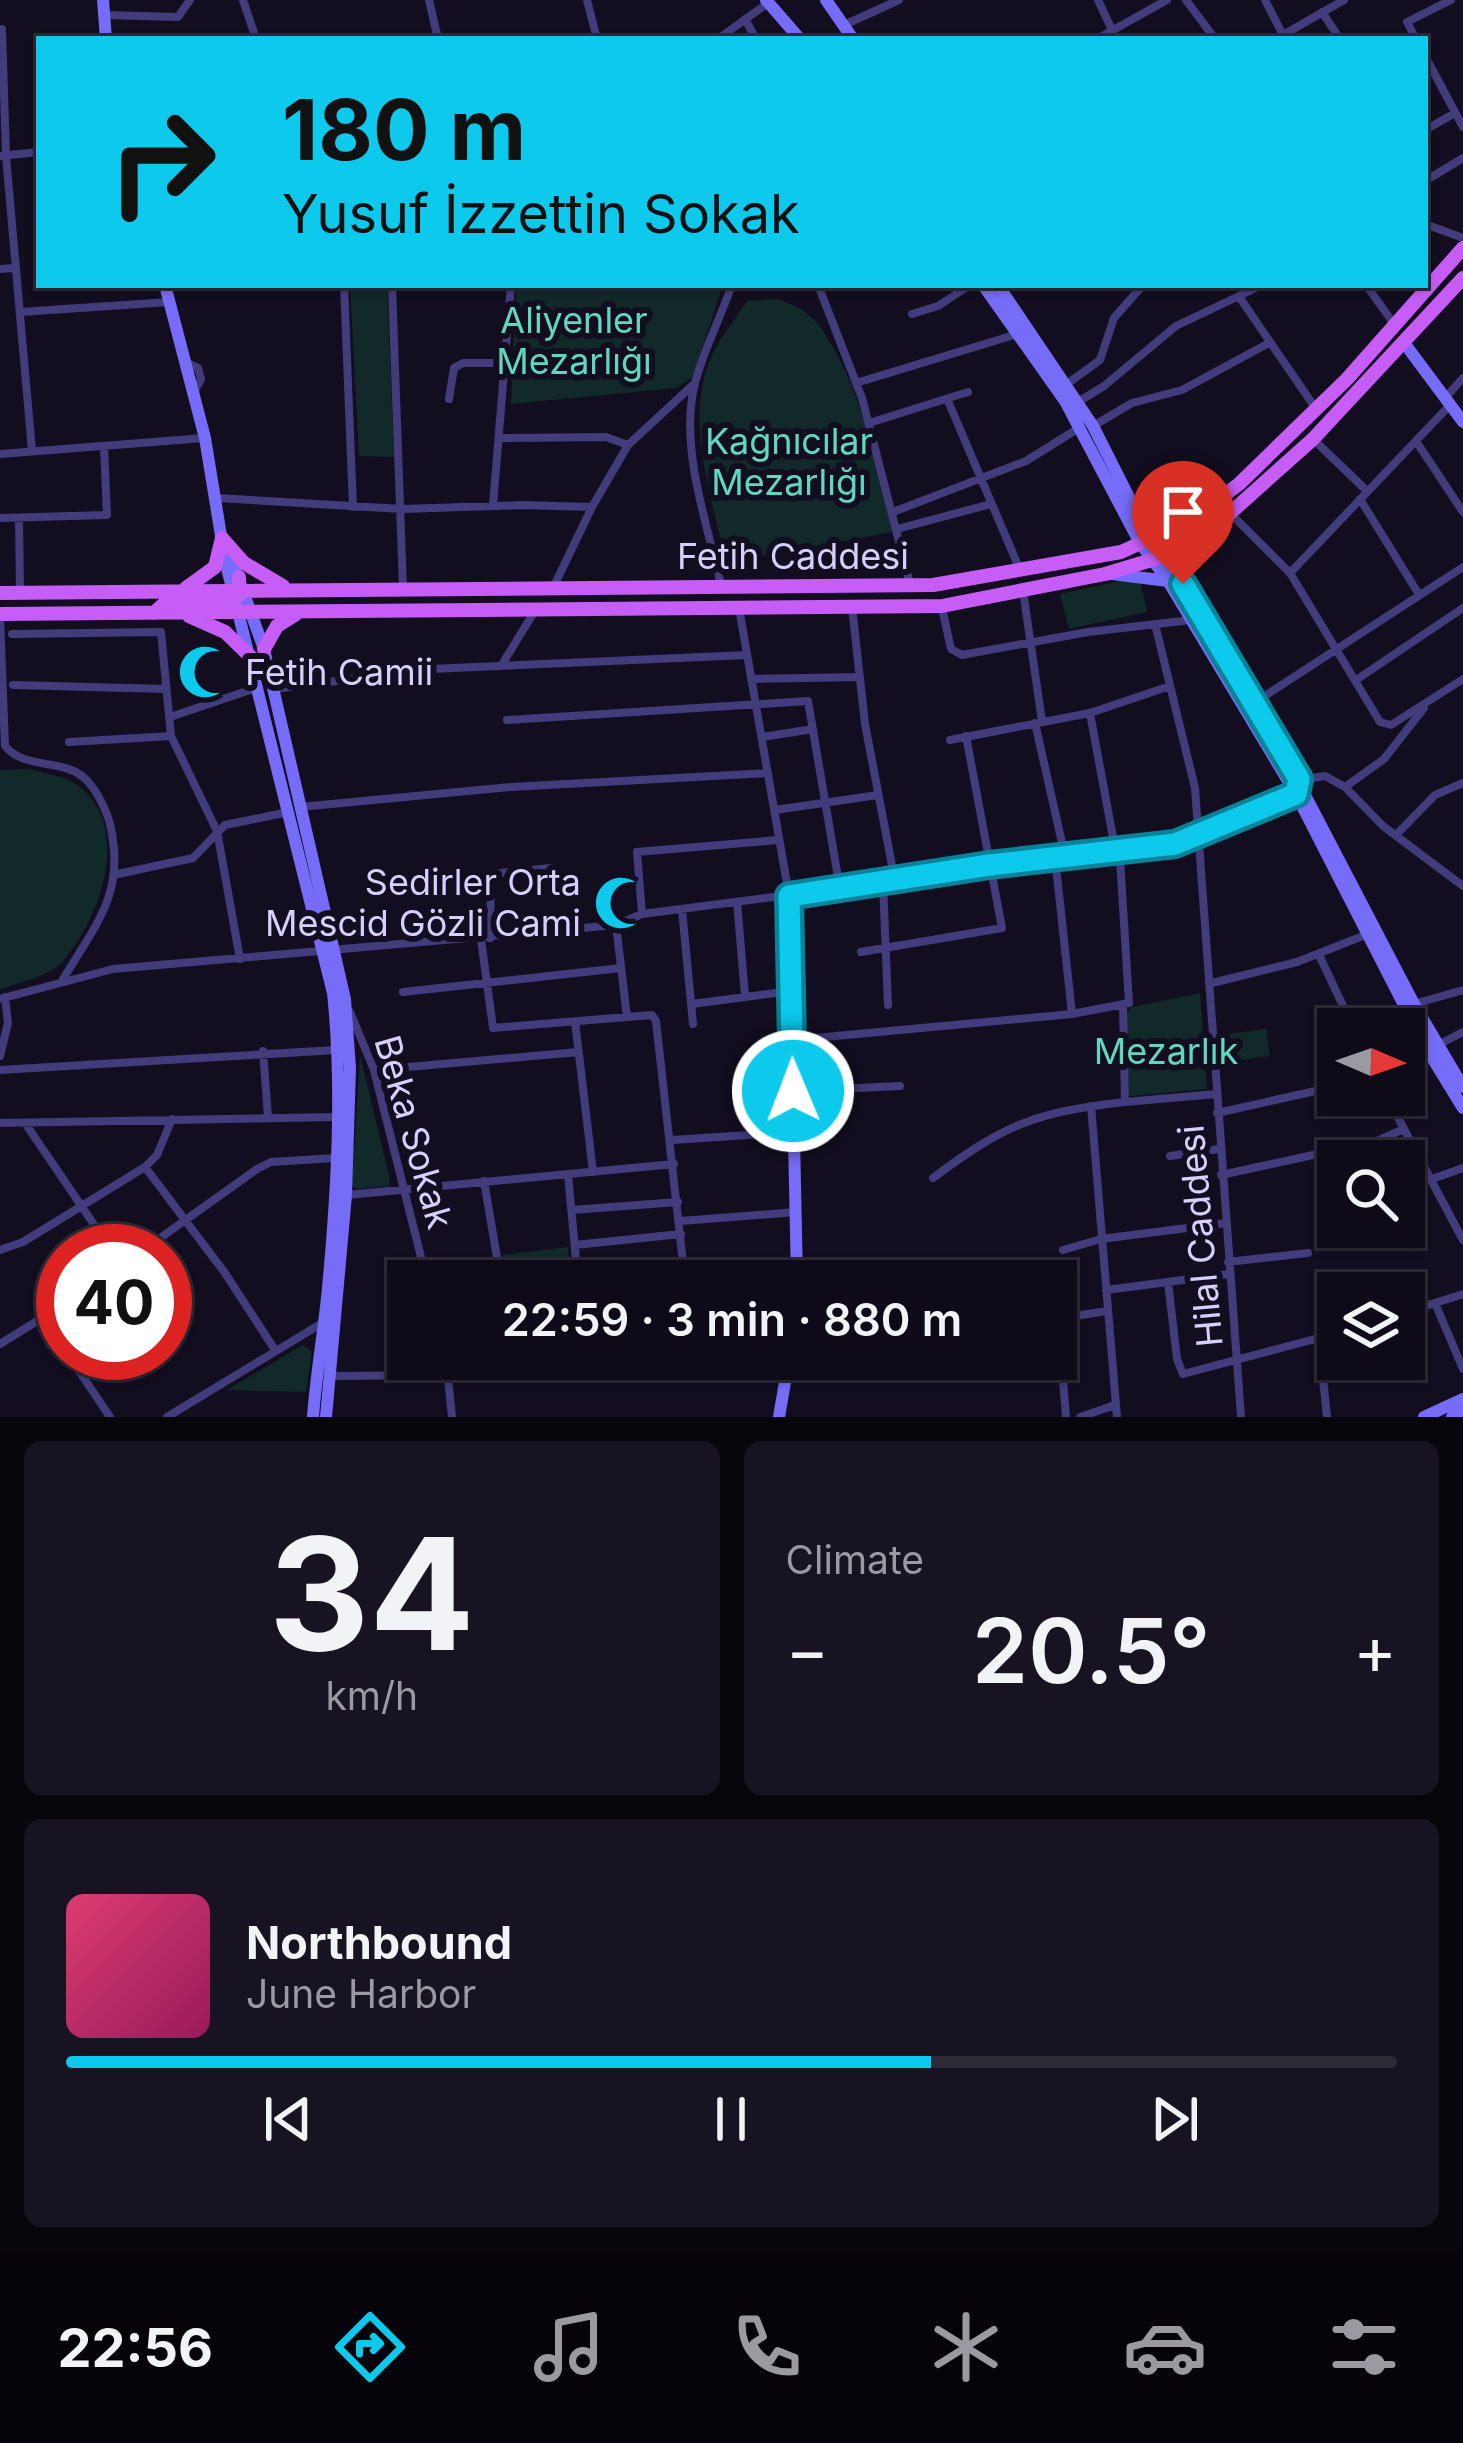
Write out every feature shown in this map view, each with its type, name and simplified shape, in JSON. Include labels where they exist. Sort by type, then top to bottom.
[{"type":"main road","name":"Fetih Caddesi","points":[[1428,287],[1463,248]]},
{"type":"main road","name":"Fetih Caddesi","points":[[0,593],[241,595],[302,611],[942,606],[1105,574],[1160,558],[1231,512],[1313,439],[1463,278]]},
{"type":"main road","name":"Fetih Caddesi","points":[[0,615],[179,612],[241,595],[287,589],[933,585],[1121,552],[1191,520],[1239,484],[1347,379],[1427,288]]},
{"type":"main road","points":[[1347,379],[1359,391]]},
{"type":"main road","points":[[222,538],[244,563],[287,589]]},
{"type":"main road","points":[[173,592],[204,578],[215,567],[222,538]]},
{"type":"main road","points":[[154,613],[165,603],[328,590]]},
{"type":"main road","points":[[179,612],[258,653],[277,626],[302,611]]},
{"type":"street","points":[[104,0],[106,36]]},
{"type":"street","points":[[105,15],[178,17],[190,0]]},
{"type":"street","points":[[243,0],[255,36]]},
{"type":"street","points":[[429,0],[437,36]]},
{"type":"street","points":[[587,0],[596,36]]},
{"type":"street","points":[[826,0],[851,36]]},
{"type":"street","points":[[844,25],[899,0]]},
{"type":"street","points":[[1097,0],[1114,32]]},
{"type":"street","points":[[1104,36],[1167,0]]},
{"type":"street","points":[[1186,0],[1213,36]]},
{"type":"street","points":[[1264,0],[1279,36]]},
{"type":"street","points":[[1281,36],[1344,0]]},
{"type":"street","points":[[1414,36],[1407,22],[1451,0]]},
{"type":"street","points":[[722,36],[767,2],[797,36]]},
{"type":"street","points":[[1322,12],[1338,36]]},
{"type":"street","points":[[745,19],[754,36]]},
{"type":"street","points":[[2,29],[3,156],[32,452]]},
{"type":"street","points":[[1428,62],[1463,127]]},
{"type":"street","points":[[1428,128],[1456,113]]},
{"type":"street","points":[[3,156],[36,152]]},
{"type":"street","points":[[1428,179],[1463,158]]},
{"type":"street","points":[[1428,225],[1463,238]]},
{"type":"street","points":[[0,269],[14,268]]},
{"type":"street","points":[[167,288],[206,438],[222,538],[258,653],[345,999],[350,1068],[346,1195],[326,1417]]},
{"type":"street","points":[[344,288],[353,507]]},
{"type":"street","points":[[392,288],[403,590]]},
{"type":"street","points":[[493,506],[511,288]]},
{"type":"street","points":[[819,288],[869,424],[910,585]]},
{"type":"street","points":[[912,314],[938,306],[965,288]]},
{"type":"street","points":[[986,288],[1067,384],[1086,427]]},
{"type":"street","points":[[1000,288],[1086,427],[1145,541],[1183,584],[1256,701],[1414,1004],[1431,1046],[1463,1087]]},
{"type":"street","points":[[1067,384],[1100,360],[1114,318],[1140,288]]},
{"type":"street","points":[[1078,403],[1176,326],[1257,288]]},
{"type":"street","points":[[1368,288],[1394,324]]},
{"type":"street","points":[[721,586],[695,466],[691,421],[696,383],[730,290]]},
{"type":"street","points":[[1240,298],[1317,410]]},
{"type":"street","points":[[20,312],[170,302]]},
{"type":"street","points":[[856,383],[1023,330]]},
{"type":"street","points":[[892,512],[1026,461],[1132,403],[1181,390],[1269,343]]},
{"type":"street","points":[[1405,344],[1463,422]]},
{"type":"street","points":[[449,399],[454,368],[463,363],[504,363]]},
{"type":"street","points":[[1290,573],[1416,441],[1463,378]]},
{"type":"street","points":[[554,588],[628,445],[696,383]]},
{"type":"street","points":[[869,424],[968,392]]},
{"type":"street","points":[[948,400],[1020,571]]},
{"type":"street","points":[[500,439],[606,436],[628,445]]},
{"type":"street","points":[[0,454],[206,438]]},
{"type":"street","points":[[1313,439],[1363,495],[1418,593]]},
{"type":"street","points":[[1416,441],[1463,512]]},
{"type":"street","points":[[0,518],[107,515],[104,446]]},
{"type":"street","points":[[214,498],[401,509],[592,507]]},
{"type":"street","points":[[897,529],[991,504]]},
{"type":"street","points":[[1231,512],[1290,573],[1381,722],[1391,725],[1463,679]]},
{"type":"street","points":[[19,518],[20,592]]},
{"type":"street","points":[[1183,584],[1184,560],[1204,533]]},
{"type":"street","points":[[1160,558],[1168,581],[1296,794],[1463,1108]]},
{"type":"street","points":[[1256,701],[1463,567]]},
{"type":"street","points":[[1105,574],[1168,581]]},
{"type":"street","points":[[1024,591],[1060,856],[1072,1014]]},
{"type":"street","points":[[852,605],[895,881]]},
{"type":"street","points":[[942,606],[951,649],[962,655],[1191,620]]},
{"type":"street","points":[[739,607],[789,896],[797,1260]]},
{"type":"street","points":[[1356,680],[1463,608]]},
{"type":"street","points":[[500,667],[536,609]]},
{"type":"street","points":[[0,615],[5,752],[82,776],[107,811],[117,874],[110,898],[62,980]]},
{"type":"street","name":"Hilal Caddesi","points":[[1155,624],[1195,788],[1240,1417]]},
{"type":"street","points":[[12,634],[161,632],[172,736],[217,831],[240,959]]},
{"type":"street","points":[[170,717],[267,688],[431,669],[747,655]]},
{"type":"street","points":[[751,679],[860,677]]},
{"type":"street","points":[[13,685],[166,689]]},
{"type":"street","points":[[950,740],[1090,713],[1171,686]]},
{"type":"street","points":[[1345,788],[1384,759],[1431,700]]},
{"type":"street","points":[[507,720],[808,701],[840,889]]},
{"type":"street","points":[[792,1040],[1072,1014],[1129,1003],[1118,850],[1090,713]]},
{"type":"street","points":[[761,736],[813,729]]},
{"type":"street","points":[[69,742],[172,736]]},
{"type":"street","points":[[861,952],[1002,928],[966,736]]},
{"type":"street","points":[[117,874],[193,858],[225,825],[295,810],[511,787],[768,773]]},
{"type":"street","points":[[1299,779],[1325,776],[1345,788],[1463,886]]},
{"type":"street","points":[[1296,794],[1299,779]]},
{"type":"street","points":[[1396,835],[1435,794],[1463,783]]},
{"type":"street","points":[[0,1056],[8,1023],[3,998],[112,969],[616,925],[642,914],[1175,844],[1296,794]]},
{"type":"street","points":[[775,810],[878,795]]},
{"type":"street","points":[[642,914],[637,852],[778,840]]},
{"type":"street","points":[[550,868],[491,874],[486,938],[494,1028],[652,1015],[672,1140],[683,1260]]},
{"type":"street","points":[[883,884],[888,1005]]},
{"type":"street","points":[[737,902],[745,997]]},
{"type":"street","points":[[682,909],[693,1024]]},
{"type":"street","points":[[616,925],[627,1017]]},
{"type":"street","points":[[1212,983],[1319,955],[1368,934]]},
{"type":"street","points":[[313,1417],[335,1158],[338,1050],[329,950]]},
{"type":"street","points":[[1319,955],[1344,1008]]},
{"type":"street","points":[[403,992],[621,968]]},
{"type":"street","points":[[1414,1004],[1463,990]]},
{"type":"street","points":[[692,1004],[793,991]]},
{"type":"street","name":"Beka Sokak","points":[[345,999],[374,1070],[422,1260]]},
{"type":"street","points":[[1123,1004],[1125,1102]]},
{"type":"street","points":[[575,1021],[593,1172]]},
{"type":"street","points":[[1425,1048],[1463,1032]]},
{"type":"street","points":[[0,1070],[338,1050]]},
{"type":"street","points":[[263,1052],[268,1117]]},
{"type":"street","points":[[374,1070],[579,1052]]},
{"type":"street","points":[[793,1091],[900,1086]]},
{"type":"street","points":[[1217,1112],[1317,1091]]},
{"type":"street","points":[[933,1178],[989,1136],[1026,1120],[1090,1106],[1216,1094]]},
{"type":"street","points":[[1090,1106],[1117,1417]]},
{"type":"street","points":[[1397,1116],[1463,1240]]},
{"type":"street","points":[[0,1124],[336,1117]]},
{"type":"street","points":[[0,1250],[23,1242],[145,1167],[157,1155],[172,1119]]},
{"type":"street","points":[[25,1123],[94,1224]]},
{"type":"street","points":[[1221,1175],[1377,1141],[1404,1130]]},
{"type":"street","points":[[672,1140],[794,1132]]},
{"type":"street","points":[[1170,1156],[1219,1149]]},
{"type":"street","points":[[180,1224],[271,1162],[335,1158]]},
{"type":"street","points":[[346,1195],[674,1164]]},
{"type":"street","points":[[145,1167],[275,1350]]},
{"type":"street","points":[[1432,1179],[1463,1168]]},
{"type":"street","points":[[568,1174],[577,1260]]},
{"type":"street","points":[[484,1181],[497,1260]]},
{"type":"street","points":[[572,1210],[679,1202]]},
{"type":"street","points":[[681,1222],[797,1211]]},
{"type":"street","points":[[1063,1250],[1100,1239],[1226,1223]]},
{"type":"street","points":[[575,1245],[681,1234]]},
{"type":"street","points":[[1228,1262],[1308,1253]]},
{"type":"street","points":[[1106,1290],[1229,1274]]},
{"type":"street","points":[[1168,1282],[1181,1372],[1317,1339]]},
{"type":"street","points":[[1425,1306],[1463,1294]]},
{"type":"street","points":[[1435,1303],[1463,1369]]},
{"type":"street","points":[[1077,1316],[1107,1311]]},
{"type":"street","points":[[167,1417],[324,1322]]},
{"type":"street","points":[[0,1344],[36,1323]]},
{"type":"street","points":[[329,1376],[387,1376]]},
{"type":"street","points":[[85,1380],[110,1417]]},
{"type":"street","points":[[451,1380],[452,1417]]},
{"type":"street","points":[[779,1417],[785,1380]]},
{"type":"street","points":[[1063,1380],[1066,1417]]},
{"type":"street","points":[[1323,1380],[1327,1417]]},
{"type":"street","points":[[1424,1417],[1463,1399]]},
{"type":"street","points":[[1080,1417],[1115,1405]]},
{"type":"street","points":[[1452,1417],[1463,1412]]},
{"type":"green space","points":[[350,288],[387,288],[394,457],[359,456]]},
{"type":"green space","name":"Aliyenler Mezarlığı","points":[[516,288],[722,288],[692,378],[676,388],[511,404]]},
{"type":"green space","name":"Kağnıcılar Mezarlığı","points":[[778,299],[813,318],[845,371],[865,423],[893,532],[726,563],[702,455],[700,400],[705,374],[747,301]]},
{"type":"green space","points":[[1140,580],[1147,612],[1069,629],[1060,594]]},
{"type":"green space","points":[[29,769],[75,784],[97,806],[105,828],[104,877],[87,926],[60,964],[0,989],[0,770]]},
{"type":"green space","name":"Mezarlık","points":[[1200,993],[1207,1089],[1129,1096],[1126,1014],[1132,1007]]},
{"type":"green space","points":[[1266,1029],[1270,1056],[1225,1062],[1221,1035]]},
{"type":"green space","points":[[360,1055],[390,1180],[388,1186],[357,1189],[352,1185]]},
{"type":"green space","points":[[568,1247],[569,1260],[503,1260],[502,1255]]},
{"type":"green space","points":[[303,1345],[312,1352],[306,1392],[227,1390]]},
{"type":"place","name":"Fetih Camii","points":[[205,672]]},
{"type":"place","name":"Sedirler Orta Mescid Gözli Cami","points":[[621,903]]},
{"type":"route","points":[[793,1091],[789,896],[989,865],[1175,844],[1296,794],[1299,779],[1183,584]]}]
